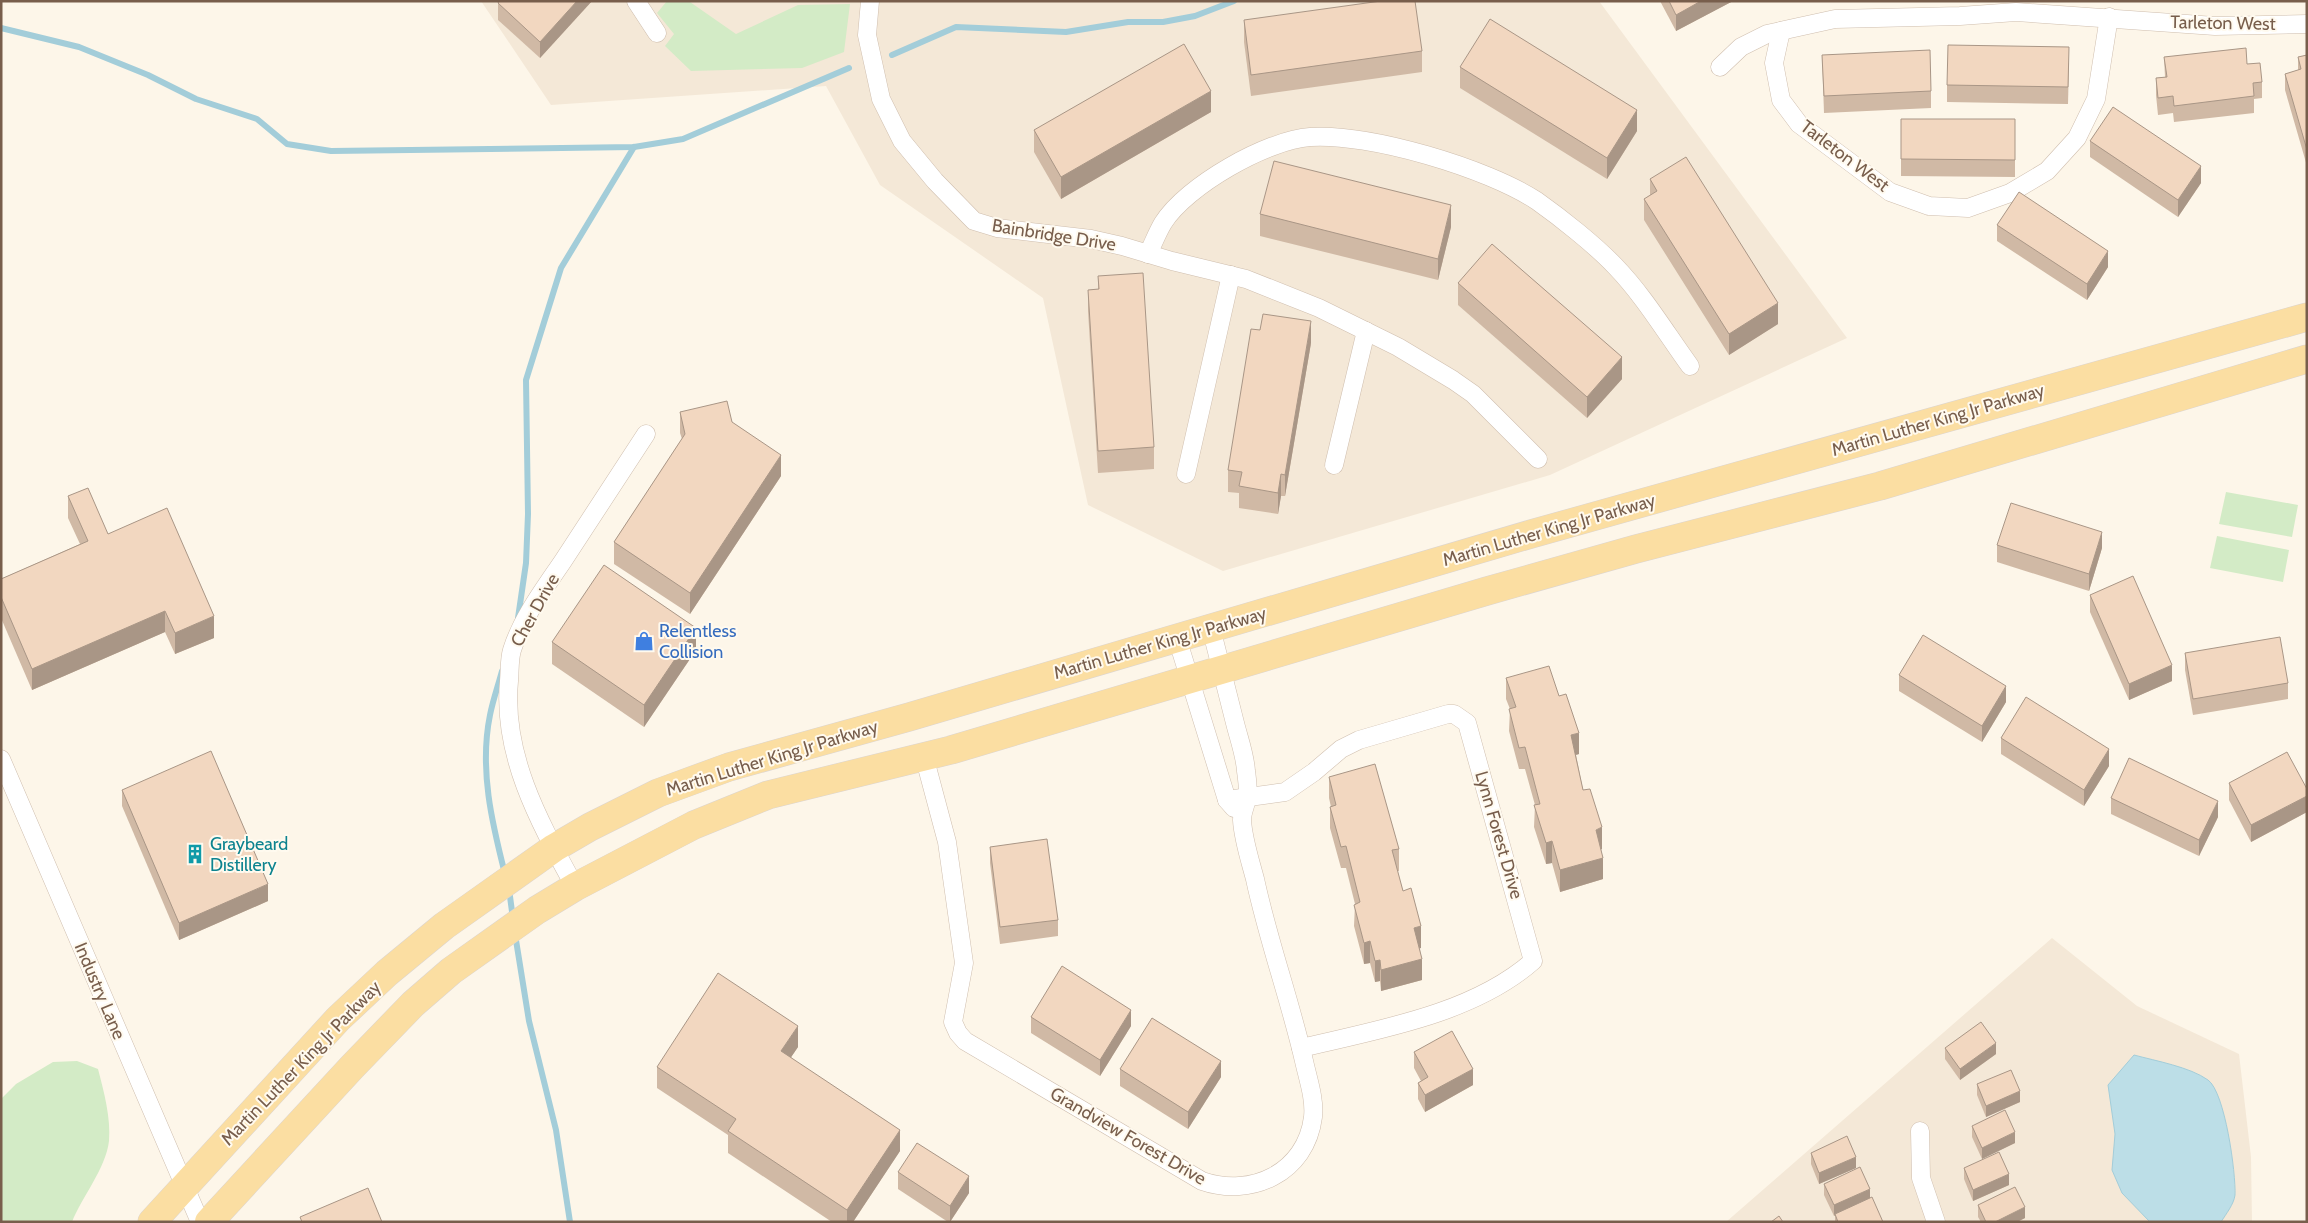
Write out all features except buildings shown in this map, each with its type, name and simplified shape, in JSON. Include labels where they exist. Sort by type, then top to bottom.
[{"type":"main road","name":"Martin Luther King Jr Parkway","points":[[152,1222],[338,1019],[388,973],[444,926],[554,848],[658,792],[730,767],[1540,532],[2307,316]]},
{"type":"main road","name":"Martin Luther King Jr Parkway","points":[[209,1222],[413,1004],[451,971],[498,936],[575,887],[694,825],[768,795],[924,756],[1190,680],[1506,586],[1880,486],[2307,359]]},
{"type":"street","points":[[636,1],[657,33]]},
{"type":"street","name":"Bainbridge Drive","points":[[870,1],[867,35],[881,99],[902,141],[934,181],[974,221],[997,228],[1091,239],[1231,275],[1319,308],[1398,347],[1473,394],[1538,459]]},
{"type":"street","name":"Tarleton West","points":[[1720,67],[1741,47],[1767,34],[1835,19],[1960,16],[2016,12],[2109,17],[2215,26],[2307,24]]},
{"type":"street","name":"Tarleton West","points":[[1781,31],[1774,63],[1777,81],[1781,100],[1799,124],[1890,192],[1929,206],[1968,208],[2010,193],[2047,171],[2077,138],[2096,99],[2109,17]]},
{"type":"street","points":[[1148,254],[1164,222],[1185,198],[1251,155],[1290,140],[1310,137],[1362,141],[1434,157],[1469,169],[1536,201],[1616,267],[1690,366]]},
{"type":"street","points":[[1186,474],[1231,275]]},
{"type":"street","points":[[1334,465],[1366,331]]},
{"type":"street","name":"Cher Drive","points":[[575,887],[528,794],[509,729],[507,705],[512,651],[523,624],[646,434]]},
{"type":"street","name":"Grandview Forest Drive","points":[[924,756],[947,842],[964,963],[953,1022],[958,1033],[965,1041],[1202,1180],[1219,1186],[1254,1185],[1270,1179],[1288,1166],[1300,1149],[1309,1132],[1313,1117],[1312,1103],[1301,1048],[1255,882],[1242,818],[1248,797],[1246,770],[1211,628]]},
{"type":"street","name":"Grandview Forest Drive","points":[[1177,638],[1227,800],[1242,818]]},
{"type":"street","name":"Lynn Forest Drive","points":[[1227,800],[1285,792],[1314,772],[1341,749],[1359,740],[1448,714],[1460,717],[1466,723],[1533,961],[1522,971],[1486,991],[1421,1020],[1301,1048]]},
{"type":"street","name":"Industry Lane","points":[[1,760],[200,1222]]},
{"type":"street","points":[[1920,1131],[1921,1178],[1936,1222]]},
{"type":"shaded area","points":[[481,1],[1599,1],[1847,338],[1550,475],[1223,571],[1088,505],[1043,298],[880,185],[826,86],[551,105]]},
{"type":"shaded area","points":[[2052,938],[2137,1006],[2239,1054],[2251,1157],[2252,1222],[1726,1222]]},
{"type":"green space","points":[[667,1],[690,2],[736,34],[798,5],[850,4],[844,52],[802,68],[691,71],[665,46],[674,34],[657,13]]},
{"type":"green space","points":[[2226,492],[2298,505],[2292,537],[2219,524]]},
{"type":"green space","points":[[2217,536],[2289,550],[2283,582],[2210,568]]},
{"type":"green space","points":[[77,1061],[98,1069],[106,1105],[109,1141],[99,1172],[72,1222],[1,1222],[1,1099],[16,1084],[53,1062]]},
{"type":"water","points":[[2134,1055],[2192,1071],[2208,1080],[2214,1087],[2220,1100],[2228,1134],[2235,1184],[2233,1202],[2221,1222],[2150,1222],[2122,1193],[2112,1170],[2115,1134],[2108,1085]]},
{"type":"waterway","points":[[892,55],[956,27],[1066,32],[1128,22],[1163,22],[1195,16],[1234,1]]},
{"type":"waterway","points":[[1,28],[79,47],[148,75],[196,99],[257,119],[287,144],[331,151],[634,147],[683,139],[849,68]]},
{"type":"waterway","points":[[518,618],[526,563],[528,514],[526,380],[561,268],[634,147]]},
{"type":"waterway","points":[[502,671],[490,715],[487,735],[486,776],[488,796],[505,874]]},
{"type":"waterway","points":[[509,889],[513,919]]},
{"type":"waterway","points":[[515,934],[529,1021],[556,1130],[570,1222]]},
{"type":"place","name":"Relentless Collision","points":[[644,641]]},
{"type":"place","name":"Graybeard Distillery","points":[[195,854]]}]
